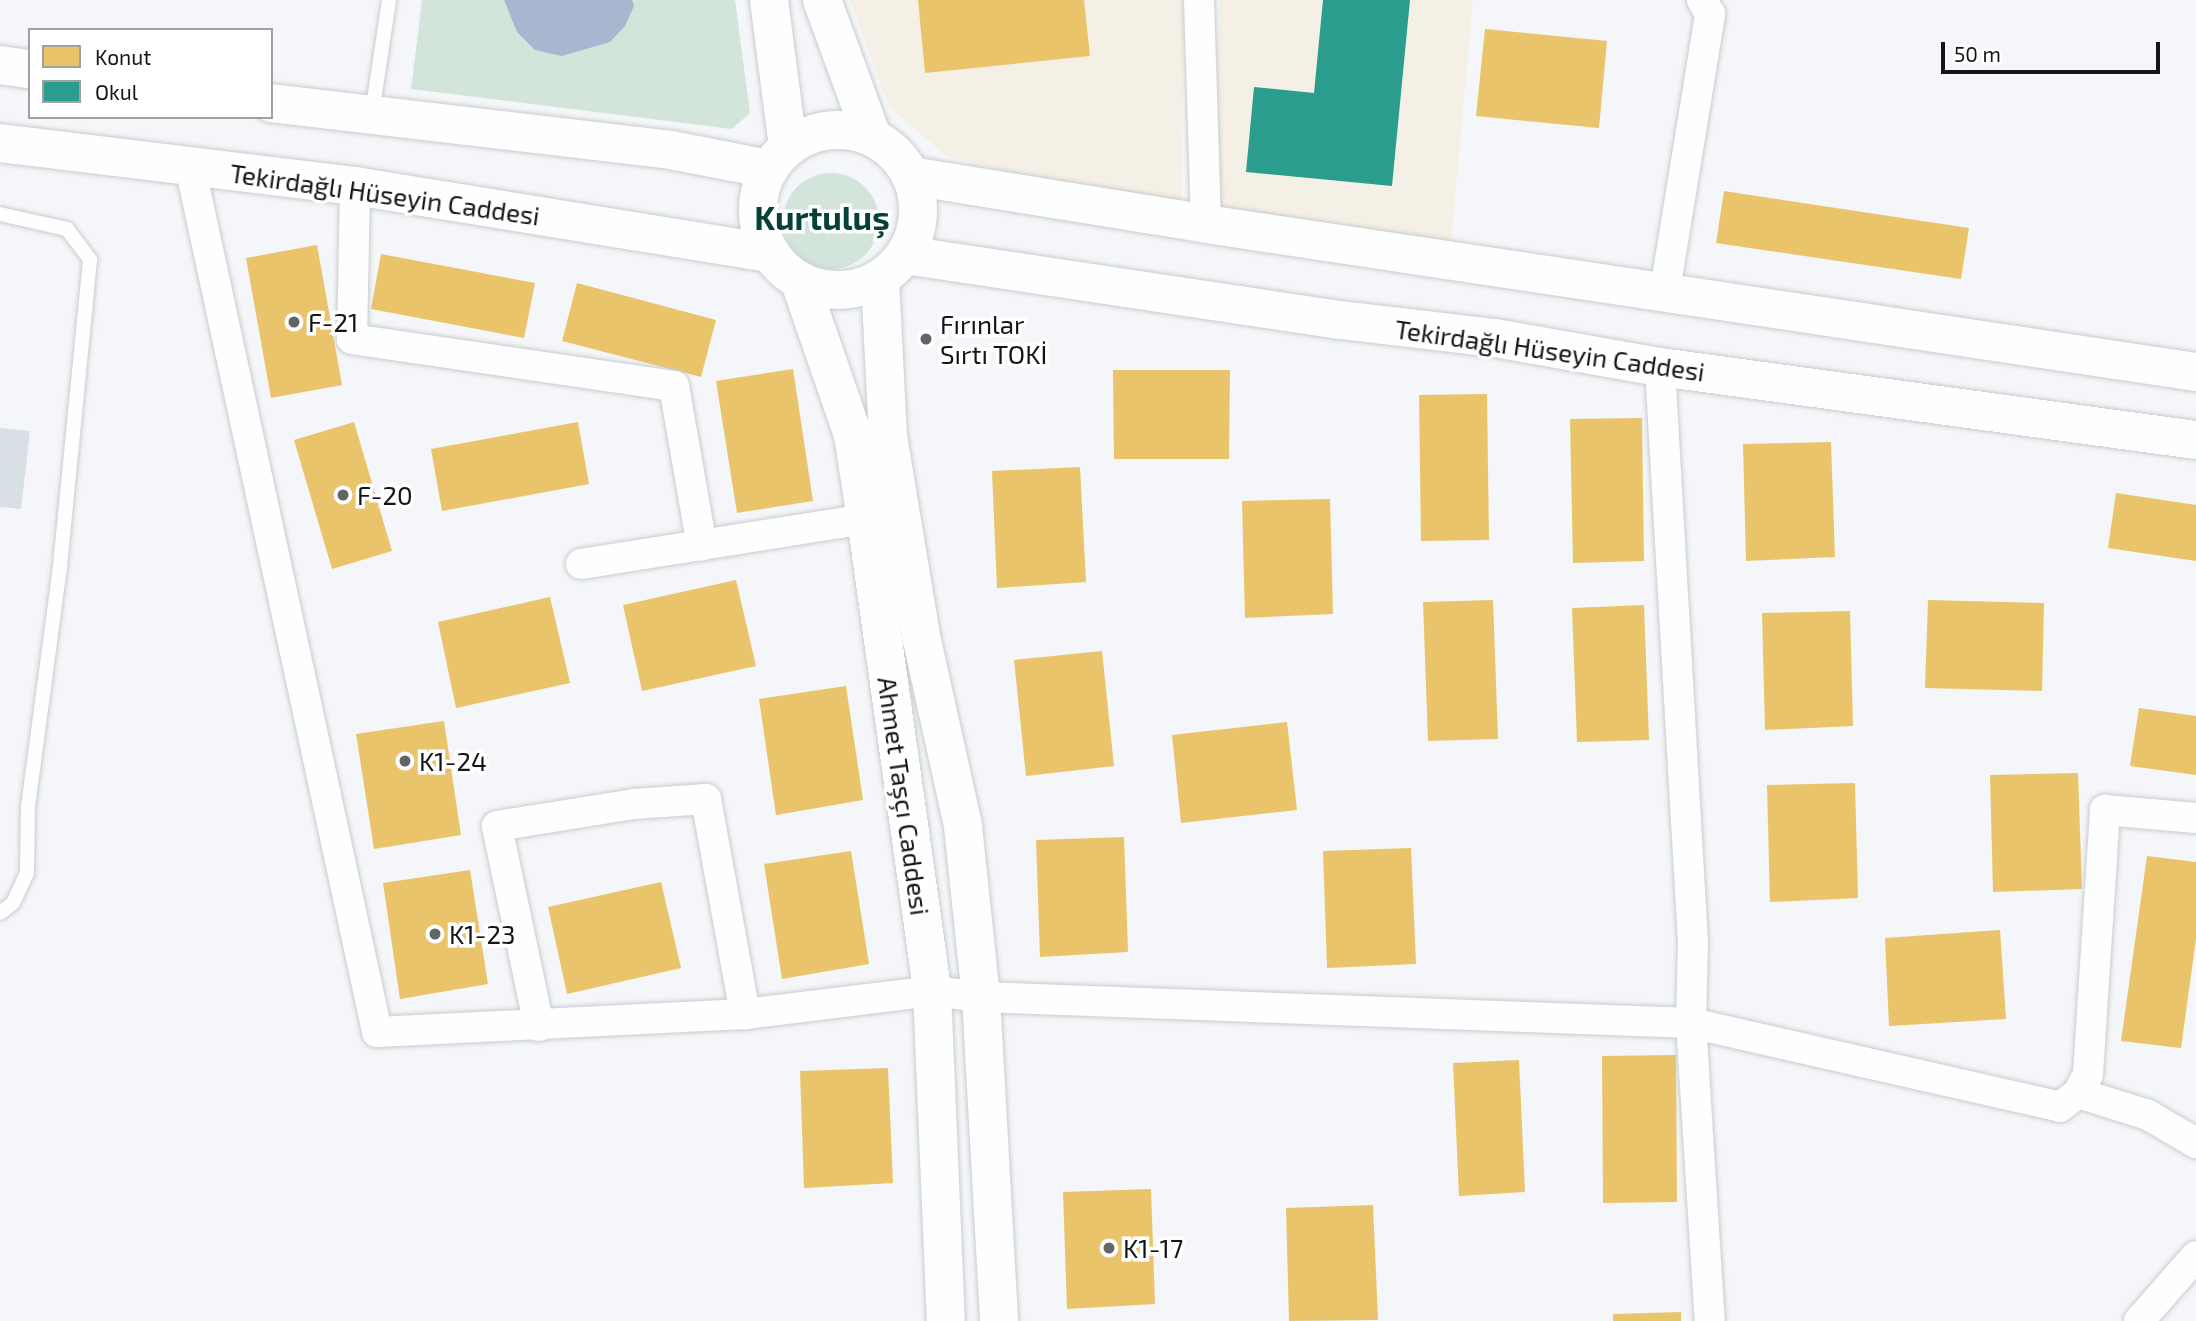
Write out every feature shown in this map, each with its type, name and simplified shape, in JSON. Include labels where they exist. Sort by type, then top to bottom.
[{"type":"main road","points":[[273,103],[671,150],[778,158],[828,130],[872,137],[901,160],[911,176],[917,216],[893,267],[841,290],[800,282],[769,253],[757,211],[778,158],[769,0]]},
{"type":"main road","points":[[822,0],[872,137]]},
{"type":"main road","points":[[0,65],[28,69]]},
{"type":"main road","name":"Tekirdağlı Hüseyin Caddesi","points":[[0,143],[355,186],[769,253]]},
{"type":"main road","points":[[911,176],[1206,224],[1665,290],[2196,372]]},
{"type":"main road","name":"Tekirdağlı Hüseyin Caddesi","points":[[893,267],[1495,338],[1660,367],[2196,440]]},
{"type":"main road","name":"Ahmet Taşçı Caddesi","points":[[893,267],[888,436],[921,636],[963,827],[981,997],[999,1321]]},
{"type":"main road","name":"Ahmet Taşçı Caddesi","points":[[800,282],[853,435],[866,519],[932,991],[946,1321]]},
{"type":"street","points":[[1199,0],[1206,224]]},
{"type":"street","points":[[1665,290],[1710,14],[1702,0]]},
{"type":"street","points":[[190,166],[377,1032],[745,1014],[932,991],[981,997],[1691,1023],[2060,1107],[2078,1093],[2088,1074],[2105,810],[2196,818]]},
{"type":"street","points":[[355,186],[352,339],[674,386],[702,546]]},
{"type":"street","points":[[1660,367],[1693,942],[1691,1023],[1710,1321]]},
{"type":"street","points":[[581,564],[866,519]]},
{"type":"street","points":[[539,1026],[497,826],[634,804],[706,799],[745,1014]]},
{"type":"street","points":[[2078,1093],[2148,1115],[2196,1143]]},
{"type":"street","points":[[2139,1321],[2196,1256]]},
{"type":"lane","points":[[372,115],[388,0]]},
{"type":"lane","points":[[0,214],[67,229],[90,260],[60,567],[28,806],[27,873],[13,903],[0,913]]},
{"type":"shaded area","points":[[422,0],[735,0],[750,113],[732,129],[411,89]]},
{"type":"shaded area","points":[[850,0],[1184,0],[1181,198],[1165,214],[945,155],[889,107]]},
{"type":"shaded area","points":[[1219,0],[1473,0],[1451,241],[1217,207]]},
{"type":"shaded area","points":[[831,173],[849,177],[865,187],[875,203],[879,221],[875,239],[865,255],[849,265],[831,269],[813,265],[797,255],[787,239],[783,221],[787,203],[797,187],[813,177]]},
{"type":"water","points":[[504,0],[632,0],[634,6],[625,26],[610,42],[562,56],[535,50],[517,32]]},
{"type":"building: Konut","points":[[918,0],[1084,0],[1090,56],[925,73]]},
{"type":"building: Konut","points":[[1485,29],[1607,41],[1599,128],[1476,116]]},
{"type":"building: Konut","points":[[1724,191],[1969,228],[1961,279],[1716,243]]},
{"type":"building: Konut","name":"F-21","points":[[317,245],[342,385],[271,398],[246,258]]},
{"type":"building: Konut","points":[[381,254],[535,283],[524,338],[371,309]]},
{"type":"building: Konut","points":[[577,283],[716,320],[701,377],[562,341]]},
{"type":"building: Konut","points":[[793,369],[813,501],[737,513],[716,381]]},
{"type":"building: Konut","points":[[1113,370],[1230,370],[1229,459],[1114,459]]},
{"type":"building: Konut","points":[[1487,394],[1489,540],[1421,541],[1419,395]]},
{"type":"building: Konut","points":[[1642,418],[1644,561],[1573,563],[1570,419]]},
{"type":"building: Konut","name":"F-20","points":[[354,422],[392,551],[332,569],[294,440]]},
{"type":"building: Konut","points":[[578,422],[589,484],[442,511],[431,449]]},
{"type":"building: Konut","points":[[1831,442],[1835,557],[1746,561],[1743,444]]},
{"type":"building: Konut","points":[[1080,467],[1086,582],[997,588],[992,471]]},
{"type":"building: Konut","points":[[2116,493],[2196,505],[2196,561],[2108,548]]},
{"type":"building: Konut","points":[[1330,499],[1333,614],[1245,618],[1242,501]]},
{"type":"building: Konut","points":[[736,580],[756,666],[642,691],[623,605]]},
{"type":"building: Konut","points":[[550,597],[570,683],[456,708],[438,622]]},
{"type":"building: Konut","points":[[1493,600],[1498,739],[1428,741],[1423,602]]},
{"type":"building: Konut","points":[[1928,600],[2044,603],[2042,691],[1925,688]]},
{"type":"building: Konut","points":[[1644,605],[1649,740],[1577,742],[1572,608]]},
{"type":"building: Konut","points":[[1850,611],[1853,726],[1765,730],[1762,613]]},
{"type":"building: Konut","points":[[1102,651],[1114,766],[1026,776],[1014,660]]},
{"type":"building: Konut","points":[[846,686],[863,800],[776,815],[759,699]]},
{"type":"building: Konut","points":[[2139,708],[2196,716],[2196,775],[2130,766]]},
{"type":"building: Konut","name":"K1-24","points":[[444,721],[461,835],[374,849],[356,734]]},
{"type":"building: Konut","points":[[1287,722],[1297,810],[1181,823],[1172,735]]},
{"type":"building: Konut","points":[[2078,773],[2082,889],[1993,892],[1990,775]]},
{"type":"building: Konut","points":[[1855,783],[1858,898],[1770,902],[1767,785]]},
{"type":"building: Konut","points":[[1124,837],[1128,952],[1040,957],[1036,840]]},
{"type":"building: Konut","points":[[1411,848],[1416,964],[1327,968],[1323,851]]},
{"type":"building: Konut","points":[[851,851],[869,964],[782,979],[764,864]]},
{"type":"building: Konut","points":[[2147,856],[2196,862],[2196,939],[2181,1048],[2121,1041]]},
{"type":"building: Konut","name":"K1-23","points":[[470,870],[488,984],[400,999],[383,883]]},
{"type":"building: Konut","points":[[661,882],[681,968],[567,994],[548,907]]},
{"type":"building: Konut","points":[[2000,930],[2006,1019],[1889,1026],[1885,938]]},
{"type":"building: Konut","points":[[1676,1055],[1677,1202],[1603,1203],[1602,1056]]},
{"type":"building: Konut","points":[[1519,1060],[1525,1192],[1459,1196],[1453,1063]]},
{"type":"building: Konut","points":[[888,1068],[893,1183],[804,1188],[800,1071]]},
{"type":"building: Konut","name":"K1-17","points":[[1151,1189],[1155,1304],[1067,1309],[1063,1192]]},
{"type":"building: Konut","points":[[1373,1205],[1378,1320],[1289,1321],[1286,1208]]},
{"type":"building: Konut","points":[[1681,1312],[1681,1321],[1613,1321],[1613,1314]]},
{"type":"building: Okul","points":[[1323,0],[1410,0],[1392,186],[1246,172],[1254,87],[1314,93]]},
{"type":"building: Diğer","points":[[0,428],[30,431],[21,509],[0,507]]},
{"type":"place","name":"F-21","points":[[294,322]]},
{"type":"place","name":"Fırınlar Sırtı TOKİ","points":[[926,339]]},
{"type":"place","name":"F-20","points":[[343,495]]},
{"type":"place","name":"K1-24","points":[[405,761]]},
{"type":"place","name":"K1-23","points":[[435,934]]},
{"type":"place","name":"K1-17","points":[[1109,1248]]},
{"type":"district","name":"Kurtuluş","points":[[822,218]]}]
